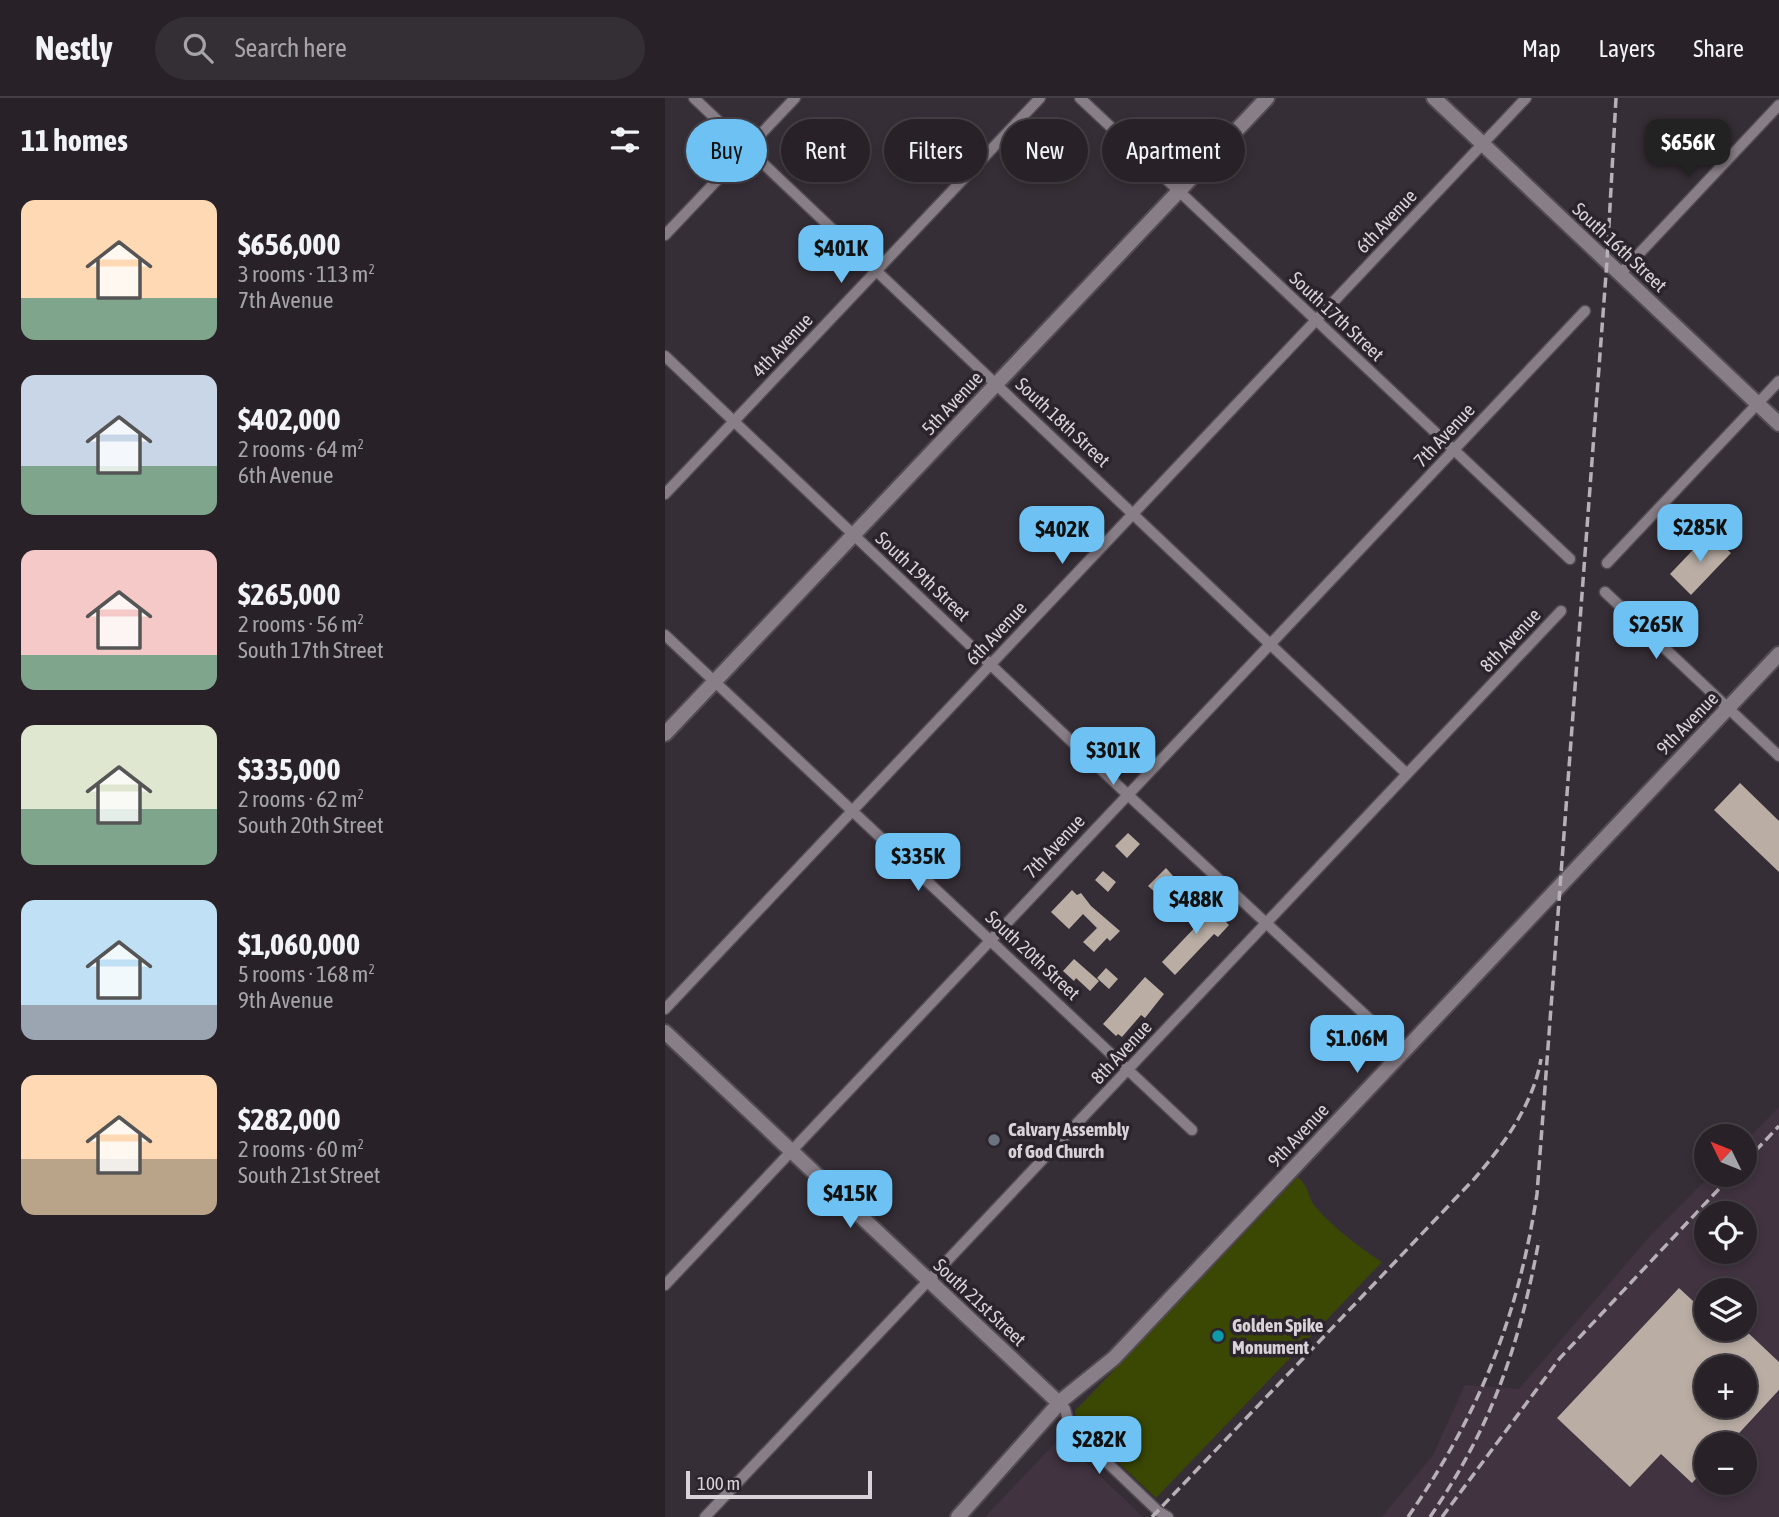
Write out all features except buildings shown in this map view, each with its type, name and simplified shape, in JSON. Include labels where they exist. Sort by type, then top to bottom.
[{"type":"main road","name":"5th Avenue","points":[[665,734],[1266,98]]},
{"type":"main road","name":"South 16th Street","points":[[1434,98],[1779,424]]},
{"type":"main road","name":"9th Avenue","points":[[957,1517],[1059,1403],[1114,1358],[1779,654]]},
{"type":"main road","name":"South 21st Street","points":[[665,1032],[1059,1403]]},
{"type":"street","name":"South 18th Street","points":[[694,98],[717,119]]},
{"type":"street","points":[[767,128],[795,98]]},
{"type":"street","name":"4th Avenue","points":[[665,494],[1040,98]]},
{"type":"street","name":"South 17th Street","points":[[1080,98],[1570,559]]},
{"type":"street","name":"6th Avenue","points":[[665,1009],[1526,98]]},
{"type":"street","points":[[1620,274],[1779,105]]},
{"type":"street","name":"South 18th Street","points":[[767,166],[1407,774]]},
{"type":"street","points":[[665,235],[716,182]]},
{"type":"street","name":"7th Avenue","points":[[665,1285],[1585,311]]},
{"type":"street","name":"South 19th Street","points":[[665,356],[1404,1051]]},
{"type":"street","points":[[1607,563],[1779,381]]},
{"type":"street","points":[[1605,592],[1779,756]]},
{"type":"street","name":"8th Avenue","points":[[705,1517],[1562,611]]},
{"type":"street","name":"South 20th Street","points":[[665,635],[1192,1130]]},
{"type":"street","name":"South 21st Street","points":[[1059,1403],[1065,1409],[1070,1427],[1158,1511],[1168,1517]]},
{"type":"shaded area","points":[[1779,1107],[1779,1517],[1382,1517],[1433,1455],[1465,1385],[1519,1389],[1650,1236],[1699,1187],[1757,1187],[1757,1130]]},
{"type":"shaded area","points":[[1060,1438],[1143,1517],[985,1517]]},
{"type":"green space","points":[[1298,1177],[1320,1212],[1346,1236],[1382,1262],[1156,1498],[1076,1423],[1075,1411]]},
{"type":"railway","points":[[1408,1517],[1455,1441],[1492,1363],[1519,1282],[1537,1194],[1607,261],[1616,98]]},
{"type":"railway","points":[[1152,1517],[1475,1178],[1516,1123],[1531,1092],[1541,1059]]},
{"type":"railway","points":[[1757,1149],[1779,1126]]},
{"type":"railway","points":[[1442,1517],[1560,1358],[1721,1187]]},
{"type":"railway","points":[[1430,1517],[1470,1450],[1500,1384],[1522,1316],[1539,1240]]},
{"type":"place","name":"Calvary Assembly of God Church","points":[[994,1140]]},
{"type":"place","name":"Golden Spike Monument","points":[[1218,1336]]}]
